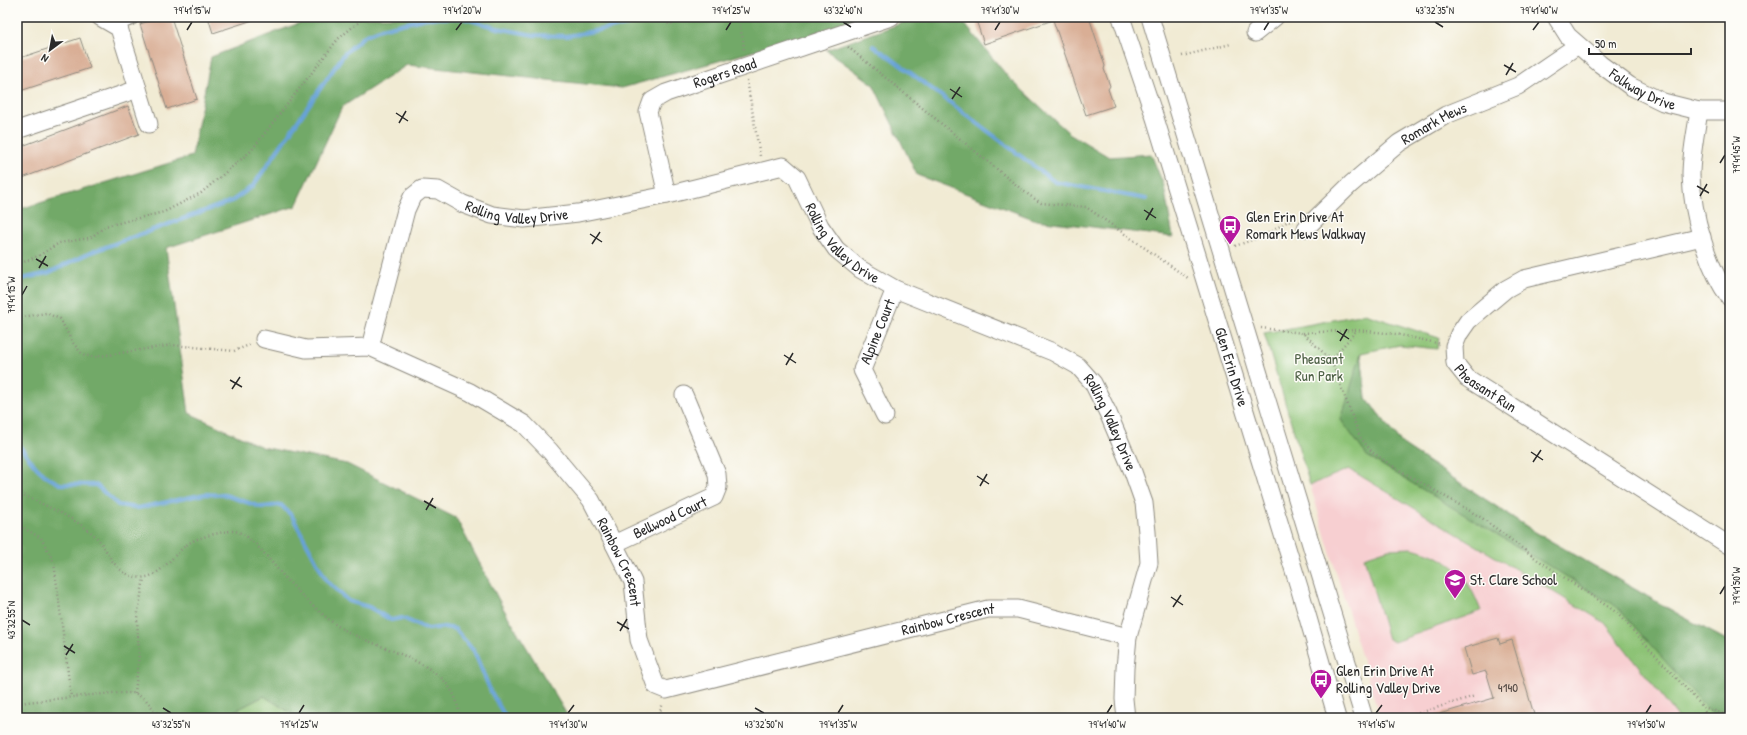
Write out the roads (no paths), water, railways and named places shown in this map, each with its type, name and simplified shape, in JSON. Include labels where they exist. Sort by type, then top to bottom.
[{"type":"street","points":[[106,20],[130,17]]},
{"type":"street","name":"Rogers Road","points":[[667,195],[648,112],[652,101],[666,93],[891,17]]},
{"type":"street","name":"Glen Erin Drive","points":[[1122,17],[1155,118],[1299,587],[1337,718]]},
{"type":"street","name":"Glen Erin Drive","points":[[1150,17],[1364,718]]},
{"type":"street","points":[[1256,33],[1275,17]]},
{"type":"street","name":"Folkway Drive","points":[[1556,17],[1568,36],[1578,46],[1630,86],[1663,102],[1698,111],[1730,111]]},
{"type":"street","points":[[106,20],[119,28],[123,36],[149,124]]},
{"type":"street","name":"Romark Mews","points":[[1306,228],[1351,184],[1399,143],[1446,115],[1518,86],[1578,46]]},
{"type":"street","points":[[17,130],[138,89]]},
{"type":"street","points":[[1698,111],[1691,174],[1695,206],[1702,237],[1720,284],[1730,298]]},
{"type":"street","name":"Rolling Valley Drive","points":[[370,347],[406,210],[412,197],[422,189],[438,190],[463,204],[492,215],[524,219],[578,213],[667,195],[783,166],[797,178],[804,189],[820,226],[836,249],[860,269],[895,289],[1053,352],[1078,366],[1093,384],[1108,413],[1144,504],[1149,563],[1128,636],[1124,699],[1126,718]]},
{"type":"street","name":"Pheasant Run","points":[[1702,237],[1524,279],[1506,289],[1468,321],[1459,334],[1454,346],[1455,363],[1468,378],[1730,546]]},
{"type":"street","name":"Alpine Court","points":[[885,416],[862,370],[895,289]]},
{"type":"street","name":"Rainbow Crescent","points":[[264,339],[306,349],[370,347],[470,392],[524,424],[550,451],[591,500],[632,582],[639,640],[651,676],[656,686],[666,690],[988,609],[1018,608],[1128,636]]},
{"type":"street","name":"Bellwood Court","points":[[614,544],[714,497],[718,487],[717,474],[684,395]]},
{"type":"waterway","points":[[17,280],[48,273],[92,252],[232,201],[253,186],[344,54],[364,36],[381,29],[427,18],[463,18],[497,28],[534,35],[567,36],[627,25],[647,17]]},
{"type":"waterway","points":[[873,46],[1055,182],[1146,199]]},
{"type":"waterway","points":[[17,443],[37,468],[47,477],[60,484],[96,485],[118,505],[138,508],[205,494],[225,495],[261,507],[281,505],[292,516],[327,581],[348,601],[369,607],[391,620],[402,618],[428,629],[444,627],[455,629],[474,651],[491,692],[506,718]]},
{"type":"place","name":"Glen Erin Drive At Romark Mews Walkway","points":[[1230,246]]},
{"type":"place","name":"St. Clare School","points":[[1455,600]]},
{"type":"place","name":"Glen Erin Drive At Rolling Valley Drive","points":[[1321,700]]},
{"type":"park label","name":"Pheasant Run Park","points":[[1319,368]]}]
